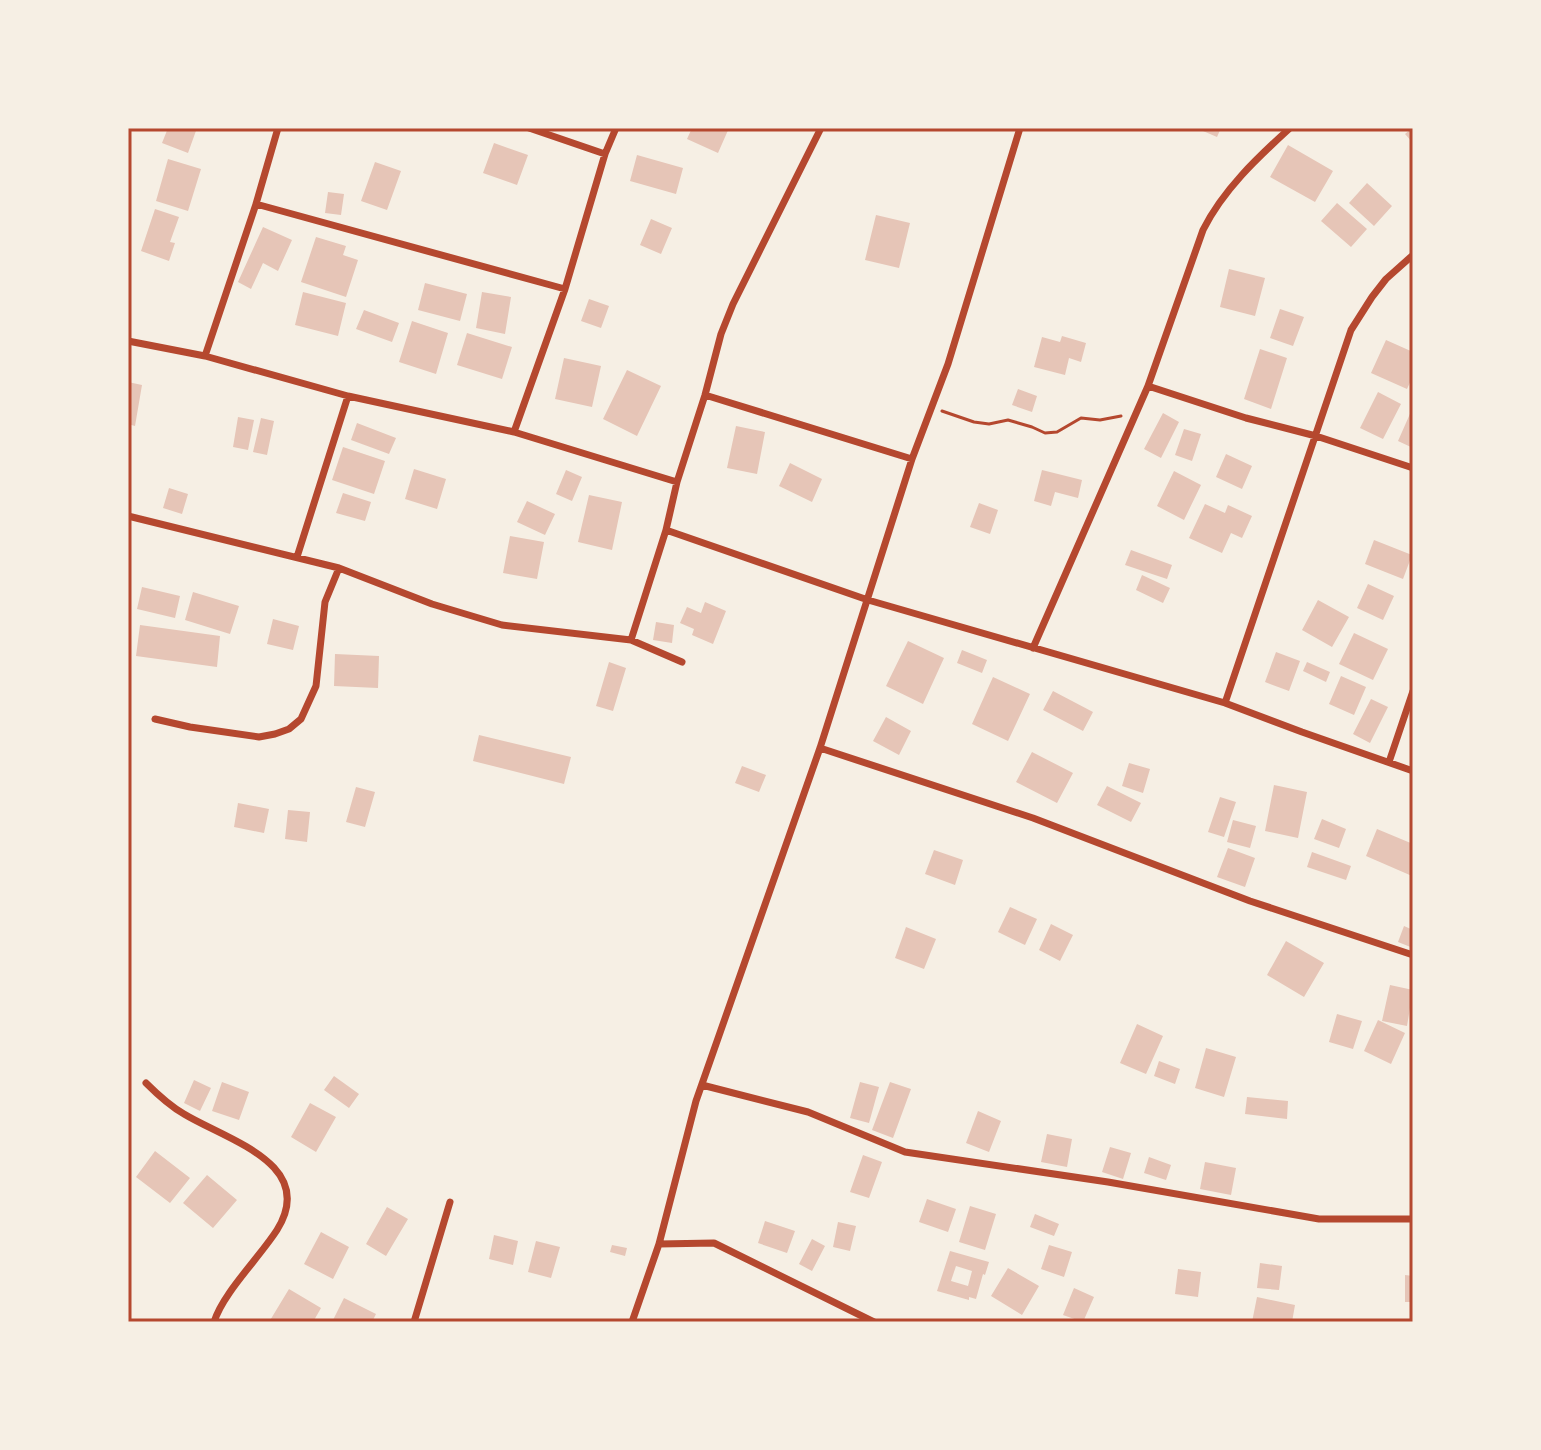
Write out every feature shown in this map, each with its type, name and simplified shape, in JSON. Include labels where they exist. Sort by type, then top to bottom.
[{"type":"street","points":[[205,356],[278,128]]},
{"type":"street","points":[[529,128],[605,154]]},
{"type":"street","points":[[514,432],[565,289],[605,154],[616,128]]},
{"type":"street","points":[[631,640],[666,530],[721,334],[821,128]]},
{"type":"street","points":[[632,1322],[659,1244],[702,1085],[820,748],[912,459],[948,364],[1020,128]]},
{"type":"street","points":[[1033,648],[1148,386],[1203,230],[1213,210],[1232,186],[1290,128]]},
{"type":"street","points":[[256,204],[565,289]]},
{"type":"street","points":[[1225,703],[1351,330],[1386,279],[1413,255]]},
{"type":"street","points":[[128,341],[205,356],[348,396],[514,432],[677,482]]},
{"type":"street","points":[[1148,386],[1413,468]]},
{"type":"street","points":[[705,395],[912,459]]},
{"type":"street","points":[[297,557],[348,396]]},
{"type":"street","points":[[128,516],[339,568],[432,604],[502,625],[631,640],[682,662]]},
{"type":"street","points":[[666,530],[868,600],[1225,703],[1413,771]]},
{"type":"street","points":[[155,719],[259,737],[289,729],[301,719],[316,686],[325,602],[339,568]]},
{"type":"street","points":[[1389,762],[1413,691]]},
{"type":"street","points":[[820,748],[1033,818],[1250,901],[1413,955]]},
{"type":"street","points":[[146,1083],[163,1100],[184,1114],[265,1157],[279,1173],[287,1189],[288,1208],[279,1227],[230,1293],[214,1322]]},
{"type":"street","points":[[702,1085],[808,1112],[905,1152],[1108,1182],[1319,1219],[1413,1219]]},
{"type":"street","points":[[414,1322],[450,1202]]},
{"type":"street","points":[[659,1244],[714,1243],[874,1322]]},
{"type":"path","points":[[931,408],[974,422],[989,424],[1008,420],[1045,433],[1057,432],[1081,418],[1100,420],[1137,413]]},
{"type":"building","points":[[168,128],[197,128],[188,153],[162,143]]},
{"type":"building","points":[[692,128],[729,128],[718,153],[687,139]]},
{"type":"building","points":[[1196,128],[1221,128],[1217,137]]},
{"type":"building","points":[[1413,128],[1413,143],[1405,134]]},
{"type":"building","points":[[494,143],[528,155],[517,185],[483,173]]},
{"type":"building","points":[[1288,145],[1333,171],[1315,202],[1270,177]]},
{"type":"building","points":[[637,155],[683,168],[676,194],[630,181]]},
{"type":"building","points":[[168,159],[201,169],[188,211],[156,201]]},
{"type":"building","points":[[375,162],[401,171],[387,210],[361,201]]},
{"type":"building","points":[[1367,183],[1392,206],[1374,226],[1349,203]]},
{"type":"building","points":[[328,192],[344,194],[341,215],[325,213]]},
{"type":"building","points":[[1337,203],[1367,229],[1351,247],[1321,221]]},
{"type":"building","points":[[155,209],[179,217],[170,242],[175,243],[169,261],[141,251]]},
{"type":"building","points":[[876,215],[910,223],[899,268],[865,260]]},
{"type":"building","points":[[651,219],[672,228],[661,254],[640,245]]},
{"type":"building","points":[[263,227],[292,240],[278,271],[263,263],[251,289],[238,282]]},
{"type":"building","points":[[316,237],[346,246],[343,255],[358,260],[346,297],[301,282]]},
{"type":"building","points":[[1229,269],[1265,278],[1255,316],[1220,307]]},
{"type":"building","points":[[425,283],[467,294],[460,321],[418,310]]},
{"type":"building","points":[[303,292],[346,303],[338,336],[295,325]]},
{"type":"building","points":[[482,292],[511,297],[505,334],[476,328]]},
{"type":"building","points":[[589,299],[609,306],[601,328],[581,321]]},
{"type":"building","points":[[1280,309],[1304,317],[1293,346],[1270,338]]},
{"type":"building","points":[[364,310],[399,323],[392,342],[356,329]]},
{"type":"building","points":[[412,321],[448,333],[436,374],[399,362]]},
{"type":"building","points":[[467,333],[512,347],[502,379],[457,365]]},
{"type":"building","points":[[1062,336],[1086,343],[1081,362],[1069,358],[1065,375],[1034,367],[1042,337],[1060,342]]},
{"type":"building","points":[[1386,340],[1413,352],[1413,376],[1407,389],[1371,373]]},
{"type":"building","points":[[1260,349],[1287,358],[1271,409],[1244,399]]},
{"type":"building","points":[[564,358],[601,366],[592,407],[555,399]]},
{"type":"building","points":[[627,370],[661,386],[637,436],[603,419]]},
{"type":"building","points":[[128,382],[142,385],[135,426],[128,424]]},
{"type":"building","points":[[1018,389],[1037,396],[1032,412],[1012,405]]},
{"type":"building","points":[[1378,392],[1401,404],[1383,439],[1360,428]]},
{"type":"building","points":[[1413,407],[1413,448],[1398,441]]},
{"type":"building","points":[[1163,413],[1179,422],[1161,458],[1144,449]]},
{"type":"building","points":[[238,417],[254,420],[248,450],[233,447]]},
{"type":"building","points":[[261,418],[274,421],[267,455],[253,452]]},
{"type":"building","points":[[357,423],[396,438],[389,454],[351,440]]},
{"type":"building","points":[[736,426],[765,432],[757,474],[727,468]]},
{"type":"building","points":[[1184,429],[1201,434],[1192,461],[1175,455]]},
{"type":"building","points":[[343,447],[385,461],[374,494],[332,480]]},
{"type":"building","points":[[1226,454],[1252,466],[1242,489],[1216,477]]},
{"type":"building","points":[[790,463],[822,479],[812,502],[779,486]]},
{"type":"building","points":[[414,469],[446,479],[437,509],[405,499]]},
{"type":"building","points":[[566,470],[582,477],[572,501],[556,494]]},
{"type":"building","points":[[1042,470],[1082,480],[1078,498],[1055,492],[1051,506],[1034,501]]},
{"type":"building","points":[[1174,471],[1201,485],[1184,520],[1157,506]]},
{"type":"building","points":[[169,488],[188,494],[182,514],[163,508]]},
{"type":"building","points":[[343,493],[371,502],[365,521],[336,513]]},
{"type":"building","points":[[589,495],[622,502],[612,550],[578,542]]},
{"type":"building","points":[[527,501],[555,514],[545,535],[517,522]]},
{"type":"building","points":[[979,503],[998,510],[990,534],[970,527]]},
{"type":"building","points":[[1205,504],[1225,513],[1228,505],[1252,516],[1242,538],[1231,533],[1222,553],[1189,538]]},
{"type":"building","points":[[510,536],[544,542],[537,579],[503,573]]},
{"type":"building","points":[[1374,540],[1412,555],[1403,579],[1365,564]]},
{"type":"building","points":[[1131,550],[1172,565],[1167,579],[1125,565]]},
{"type":"building","points":[[1142,575],[1170,588],[1163,603],[1136,590]]},
{"type":"building","points":[[1368,584],[1394,596],[1383,620],[1357,608]]},
{"type":"building","points":[[142,587],[180,596],[175,618],[137,609]]},
{"type":"building","points":[[193,592],[239,606],[230,634],[185,620]]},
{"type":"building","points":[[1318,600],[1349,617],[1332,647],[1302,630]]},
{"type":"building","points":[[705,602],[726,611],[713,644],[692,635],[694,629],[680,623],[687,607],[701,613]]},
{"type":"building","points":[[273,619],[299,626],[293,650],[267,644]]},
{"type":"building","points":[[656,622],[674,625],[672,643],[653,640]]},
{"type":"building","points":[[140,625],[220,636],[217,667],[136,656]]},
{"type":"building","points":[[1354,633],[1388,649],[1373,680],[1339,664]]},
{"type":"building","points":[[908,641],[944,658],[923,704],[886,686]]},
{"type":"building","points":[[962,650],[987,660],[982,673],[957,663]]},
{"type":"building","points":[[1276,652],[1300,661],[1289,691],[1265,682]]},
{"type":"building","points":[[335,654],[379,656],[378,688],[334,686]]},
{"type":"building","points":[[609,662],[626,668],[613,711],[596,706]]},
{"type":"building","points":[[1307,662],[1330,672],[1326,682],[1303,671]]},
{"type":"building","points":[[1341,676],[1366,687],[1354,715],[1329,704]]},
{"type":"building","points":[[993,677],[1030,694],[1008,741],[972,724]]},
{"type":"building","points":[[1053,691],[1093,712],[1083,731],[1043,710]]},
{"type":"building","points":[[1371,699],[1388,707],[1370,743],[1353,734]]},
{"type":"building","points":[[886,717],[911,731],[899,755],[873,741]]},
{"type":"building","points":[[479,735],[571,757],[564,784],[473,761]]},
{"type":"building","points":[[1032,752],[1073,773],[1057,803],[1016,782]]},
{"type":"building","points":[[1129,763],[1150,769],[1143,793],[1122,786]]},
{"type":"building","points":[[742,766],[766,775],[759,792],[735,783]]},
{"type":"building","points":[[1274,785],[1307,792],[1298,838],[1265,831]]},
{"type":"building","points":[[1107,786],[1141,803],[1131,822],[1097,805]]},
{"type":"building","points":[[356,787],[375,792],[365,827],[346,822]]},
{"type":"building","points":[[1220,797],[1236,802],[1224,837],[1208,832]]},
{"type":"building","points":[[238,803],[269,809],[264,833],[234,827]]},
{"type":"building","points":[[288,810],[310,812],[307,842],[285,839]]},
{"type":"building","points":[[1322,819],[1346,829],[1339,848],[1314,839]]},
{"type":"building","points":[[1233,820],[1256,826],[1250,848],[1227,842]]},
{"type":"building","points":[[1377,829],[1413,844],[1412,876],[1366,856]]},
{"type":"building","points":[[1228,848],[1255,858],[1245,887],[1217,877]]},
{"type":"building","points":[[934,850],[963,860],[955,885],[925,874]]},
{"type":"building","points":[[1312,852],[1351,866],[1346,880],[1307,867]]},
{"type":"building","points":[[1010,907],[1037,919],[1025,945],[998,932]]},
{"type":"building","points":[[1051,924],[1073,935],[1060,961],[1039,950]]},
{"type":"building","points":[[1404,926],[1413,930],[1413,948],[1398,942]]},
{"type":"building","points":[[906,927],[936,939],[924,969],[895,958]]},
{"type":"building","points":[[1286,941],[1324,963],[1304,997],[1267,975]]},
{"type":"building","points":[[1390,985],[1413,990],[1407,1026],[1382,1021]]},
{"type":"building","points":[[1337,1014],[1362,1021],[1353,1049],[1329,1042]]},
{"type":"building","points":[[1378,1020],[1405,1033],[1391,1064],[1364,1051]]},
{"type":"building","points":[[1137,1024],[1163,1036],[1146,1074],[1120,1063]]},
{"type":"building","points":[[1206,1048],[1236,1057],[1224,1097],[1195,1088]]},
{"type":"building","points":[[1159,1061],[1180,1069],[1175,1084],[1154,1076]]},
{"type":"building","points":[[334,1076],[359,1094],[349,1108],[324,1090]]},
{"type":"building","points":[[194,1080],[211,1088],[200,1111],[184,1103]]},
{"type":"building","points":[[222,1082],[249,1092],[239,1120],[212,1111]]},
{"type":"building","points":[[860,1082],[879,1087],[869,1123],[850,1118]]},
{"type":"building","points":[[890,1082],[911,1089],[893,1138],[872,1130]]},
{"type":"building","points":[[1247,1097],[1288,1101],[1287,1119],[1245,1114]]},
{"type":"building","points":[[310,1103],[336,1117],[316,1152],[291,1137]]},
{"type":"building","points":[[978,1111],[1001,1121],[989,1152],[966,1143]]},
{"type":"building","points":[[1047,1134],[1072,1139],[1067,1167],[1041,1162]]},
{"type":"building","points":[[1110,1147],[1131,1153],[1123,1179],[1102,1172]]},
{"type":"building","points":[[155,1151],[190,1178],[170,1203],[136,1177]]},
{"type":"building","points":[[863,1155],[882,1162],[869,1198],[850,1192]]},
{"type":"building","points":[[1149,1157],[1171,1165],[1166,1180],[1144,1173]]},
{"type":"building","points":[[1205,1162],[1236,1168],[1231,1195],[1200,1189]]},
{"type":"building","points":[[207,1175],[237,1200],[213,1228],[183,1203]]},
{"type":"building","points":[[927,1199],[956,1209],[948,1232],[919,1222]]},
{"type":"building","points":[[970,1206],[996,1214],[985,1250],[959,1242]]},
{"type":"building","points":[[387,1207],[408,1219],[386,1256],[366,1244]]},
{"type":"building","points":[[1035,1214],[1059,1224],[1054,1236],[1030,1227]]},
{"type":"building","points":[[765,1221],[795,1231],[787,1253],[758,1243]]},
{"type":"building","points":[[838,1222],[856,1226],[850,1251],[833,1247]]},
{"type":"building","points":[[321,1232],[349,1247],[333,1279],[304,1264]]},
{"type":"building","points":[[494,1235],[518,1241],[513,1265],[489,1259]]},
{"type":"building","points":[[812,1239],[825,1246],[812,1271],[799,1264]]},
{"type":"building","points":[[536,1241],[560,1247],[551,1278],[528,1272]]},
{"type":"building","points":[[612,1245],[627,1248],[625,1256],[610,1252]]},
{"type":"building","points":[[1049,1245],[1072,1252],[1064,1277],[1041,1269]]},
{"type":"building","points":[[950,1251],[989,1262],[976,1299],[937,1291]],"holes":[[[956,1266],[972,1271],[968,1286],[951,1281]]]},
{"type":"building","points":[[1260,1263],[1282,1266],[1279,1290],[1257,1288]]},
{"type":"building","points":[[1008,1268],[1039,1286],[1022,1315],[991,1296]]},
{"type":"building","points":[[1178,1269],[1201,1272],[1198,1297],[1175,1294]]},
{"type":"building","points":[[1405,1275],[1413,1276],[1413,1302],[1405,1302]]},
{"type":"building","points":[[1074,1288],[1094,1297],[1083,1322],[1063,1315]]},
{"type":"building","points":[[289,1289],[321,1308],[313,1322],[269,1322]]},
{"type":"building","points":[[1257,1297],[1295,1305],[1292,1322],[1252,1322]]},
{"type":"building","points":[[344,1298],[376,1314],[372,1322],[332,1322]]}]
